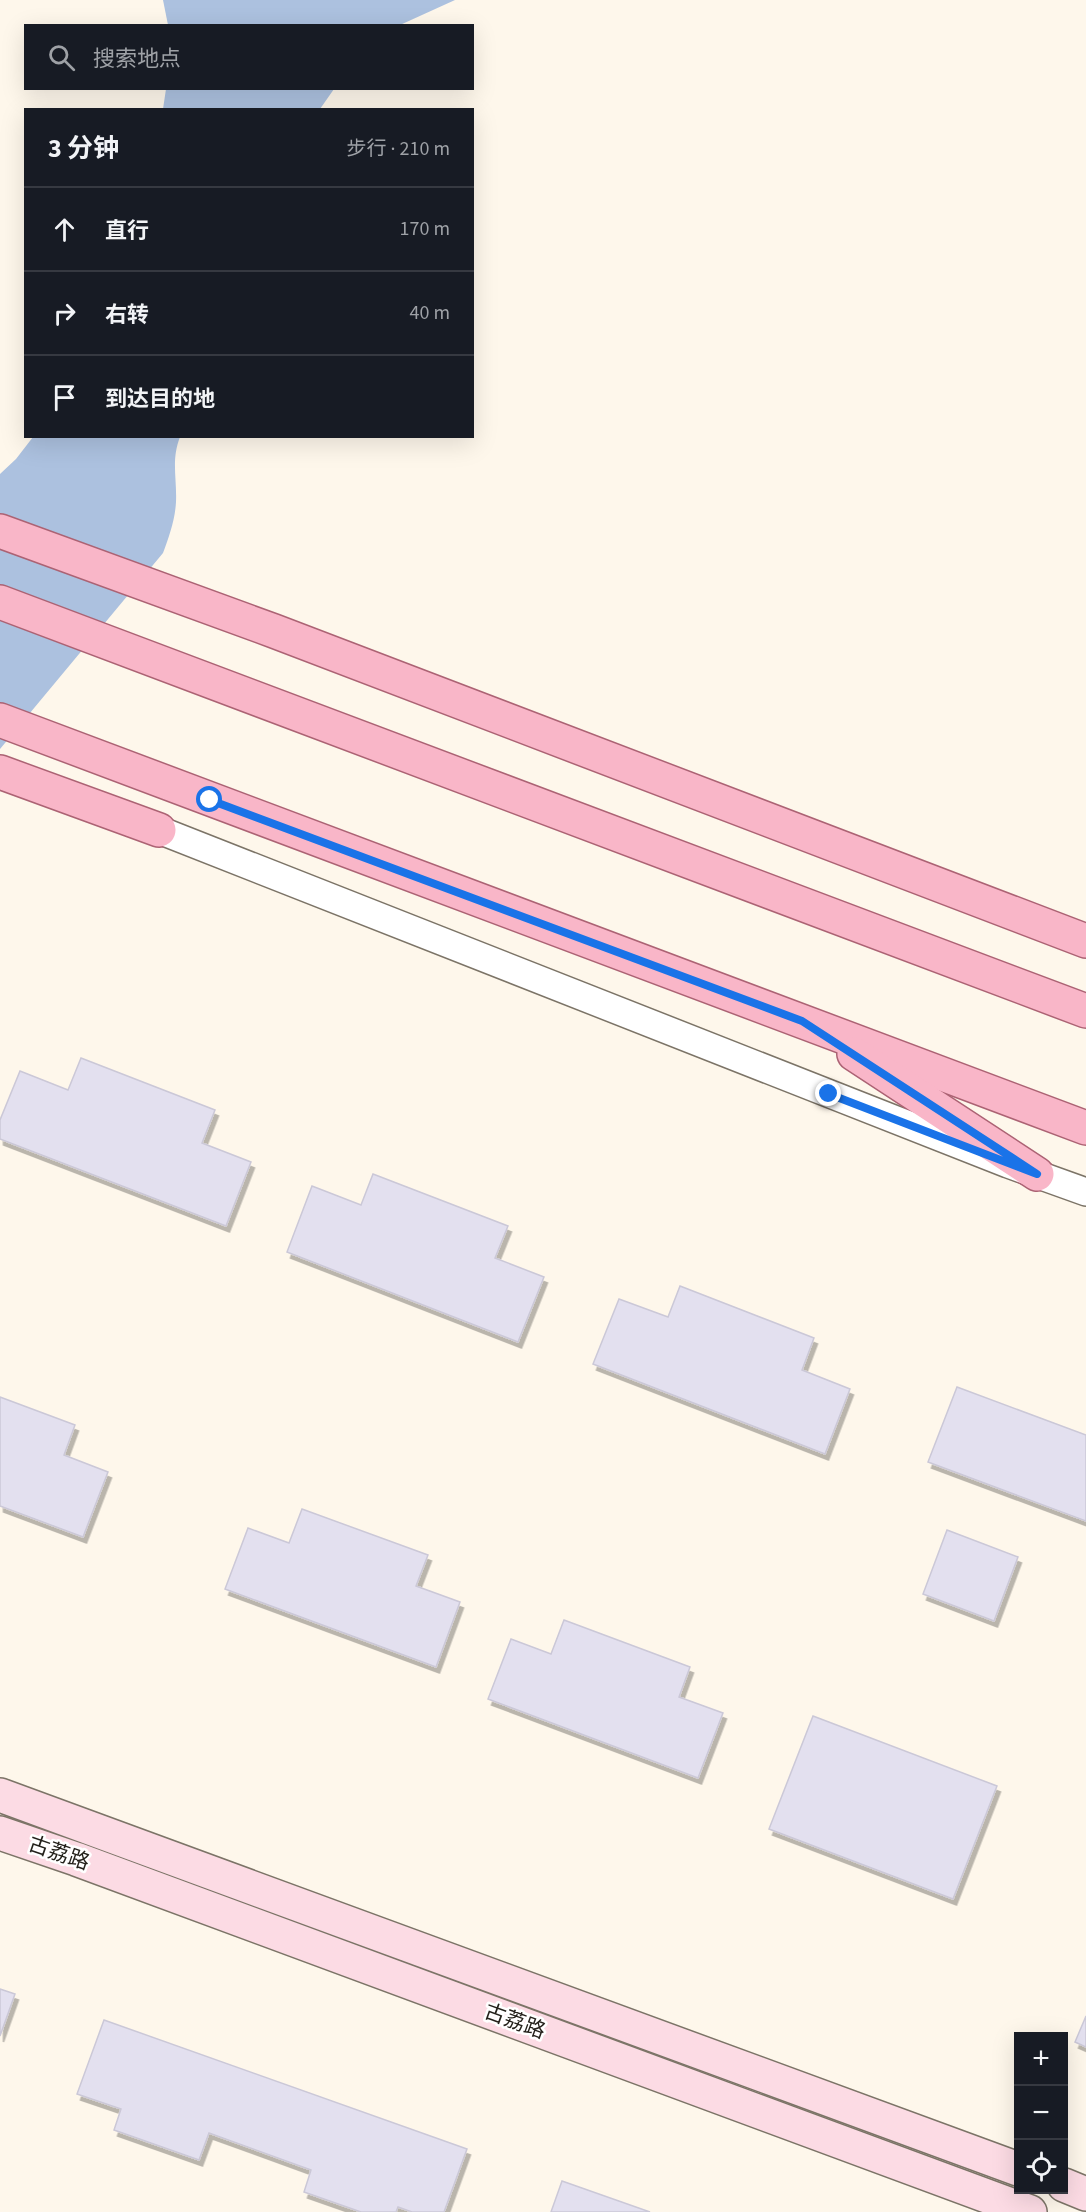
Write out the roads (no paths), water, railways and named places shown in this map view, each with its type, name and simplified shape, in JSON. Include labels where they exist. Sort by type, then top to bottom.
[{"type":"main road","points":[[0,531],[274,631],[1086,941]]},
{"type":"main road","points":[[0,602],[1086,1011]]},
{"type":"main road","points":[[0,720],[1086,1128]]},
{"type":"main road","points":[[0,772],[159,830]]},
{"type":"main road","points":[[802,1021],[1037,1174]]},
{"type":"street","points":[[159,830],[1086,1192]]},
{"type":"street","name":"古荔路","points":[[0,1795],[1014,2168]]},
{"type":"street","name":"古荔路","points":[[0,1833],[76,1858],[1030,2212]]},
{"type":"street","points":[[1068,2187],[1086,2194]]},
{"type":"water","points":[[163,0],[455,0],[402,24],[168,24]]},
{"type":"water","points":[[166,90],[333,90],[321,108],[163,108]]},
{"type":"water","points":[[32,438],[180,438],[175,461],[175,509],[163,553],[0,749],[0,474],[16,459]]}]
